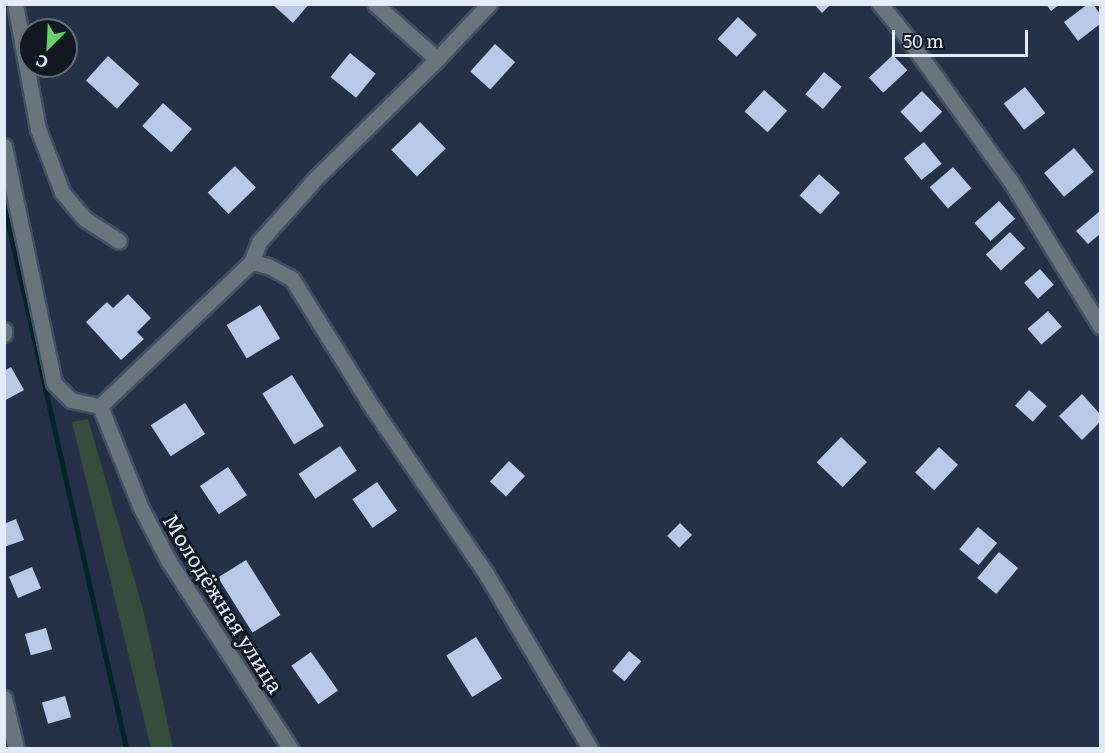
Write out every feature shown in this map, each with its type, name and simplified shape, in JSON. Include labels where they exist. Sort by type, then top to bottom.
[{"type":"street","points":[[15,4],[38,129],[62,192],[85,219],[119,240]]},
{"type":"street","points":[[375,4],[437,59]]},
{"type":"street","points":[[4,146],[54,382],[71,400],[99,406],[251,262],[259,242],[316,178],[437,59],[489,4]]},
{"type":"street","points":[[880,4],[906,36],[1010,180],[1101,326]]},
{"type":"street","points":[[251,262],[268,266],[292,279],[374,410],[485,572],[590,748]]},
{"type":"street","name":"Молодёжная улица","points":[[99,406],[141,508],[169,562],[290,748]]},
{"type":"street","points":[[4,698],[16,748]]},
{"type":"green space","points":[[88,419],[143,609],[173,748],[151,748],[72,422]]},
{"type":"building","points":[[272,4],[309,4],[293,23]]},
{"type":"building","points":[[814,4],[831,4],[822,13]]},
{"type":"building","points":[[1046,4],[1060,4],[1051,11]]},
{"type":"building","points":[[1088,4],[1093,4],[1100,14],[1100,24],[1078,41],[1064,22]]},
{"type":"building","points":[[738,17],[757,35],[737,57],[718,39]]},
{"type":"building","points":[[495,44],[515,62],[490,90],[470,71]]},
{"type":"building","points":[[350,53],[376,74],[356,98],[330,77]]},
{"type":"building","points":[[893,55],[907,70],[883,93],[869,78]]},
{"type":"building","points":[[108,56],[139,84],[117,109],[86,81]]},
{"type":"building","points":[[824,72],[842,87],[823,109],[805,94]]},
{"type":"building","points":[[1025,87],[1045,113],[1024,130],[1004,104]]},
{"type":"building","points":[[764,90],[787,111],[768,132],[745,112]]},
{"type":"building","points":[[922,91],[942,112],[921,133],[900,112]]},
{"type":"building","points":[[163,103],[192,129],[171,152],[142,126]]},
{"type":"building","points":[[420,122],[446,149],[417,176],[391,150]]},
{"type":"building","points":[[924,142],[942,164],[921,180],[904,158]]},
{"type":"building","points":[[1074,148],[1094,172],[1064,197],[1044,173]]},
{"type":"building","points":[[235,166],[256,188],[229,214],[208,192]]},
{"type":"building","points":[[953,167],[971,188],[948,208],[930,187]]},
{"type":"building","points":[[819,174],[840,193],[820,214],[800,196]]},
{"type":"building","points":[[999,201],[1015,219],[991,241],[974,223]]},
{"type":"building","points":[[1100,211],[1100,234],[1088,244],[1076,231]]},
{"type":"building","points":[[1010,232],[1025,248],[1001,271],[986,255]]},
{"type":"building","points":[[1040,269],[1054,285],[1038,299],[1024,283]]},
{"type":"building","points":[[128,294],[151,318],[137,332],[144,339],[121,360],[86,322],[107,302],[113,308]]},
{"type":"building","points":[[260,305],[280,338],[247,359],[227,325]]},
{"type":"building","points":[[1048,311],[1062,327],[1041,345],[1028,329]]},
{"type":"building","points":[[11,367],[24,390],[4,401],[4,371]]},
{"type":"building","points":[[292,375],[324,426],[294,444],[262,394]]},
{"type":"building","points":[[1029,390],[1047,406],[1033,422],[1015,406]]},
{"type":"building","points":[[1082,394],[1100,414],[1100,422],[1082,440],[1059,416]]},
{"type":"building","points":[[185,403],[205,434],[171,456],[151,425]]},
{"type":"building","points":[[841,437],[867,462],[843,487],[817,462]]},
{"type":"building","points":[[340,446],[357,471],[315,499],[299,474]]},
{"type":"building","points":[[939,447],[958,465],[934,490],[915,473]]},
{"type":"building","points":[[509,461],[525,476],[506,496],[490,481]]},
{"type":"building","points":[[228,467],[247,495],[219,514],[200,486]]},
{"type":"building","points":[[377,482],[397,511],[373,528],[352,499]]},
{"type":"building","points":[[16,519],[24,540],[4,547],[4,524]]},
{"type":"building","points":[[680,523],[692,535],[679,548],[667,536]]},
{"type":"building","points":[[978,527],[997,543],[979,565],[959,549]]},
{"type":"building","points":[[999,552],[1018,568],[996,594],[977,578]]},
{"type":"building","points":[[246,560],[280,615],[252,633],[218,577]]},
{"type":"building","points":[[32,567],[41,588],[18,598],[9,577]]},
{"type":"building","points":[[46,628],[52,649],[31,655],[25,634]]},
{"type":"building","points":[[476,637],[502,679],[472,697],[446,656]]},
{"type":"building","points":[[629,651],[641,661],[625,681],[612,671]]},
{"type":"building","points":[[311,652],[338,691],[318,704],[291,666]]},
{"type":"building","points":[[65,696],[71,717],[48,724],[42,703]]},
{"type":"waterway","points":[[4,206],[126,748]]}]
